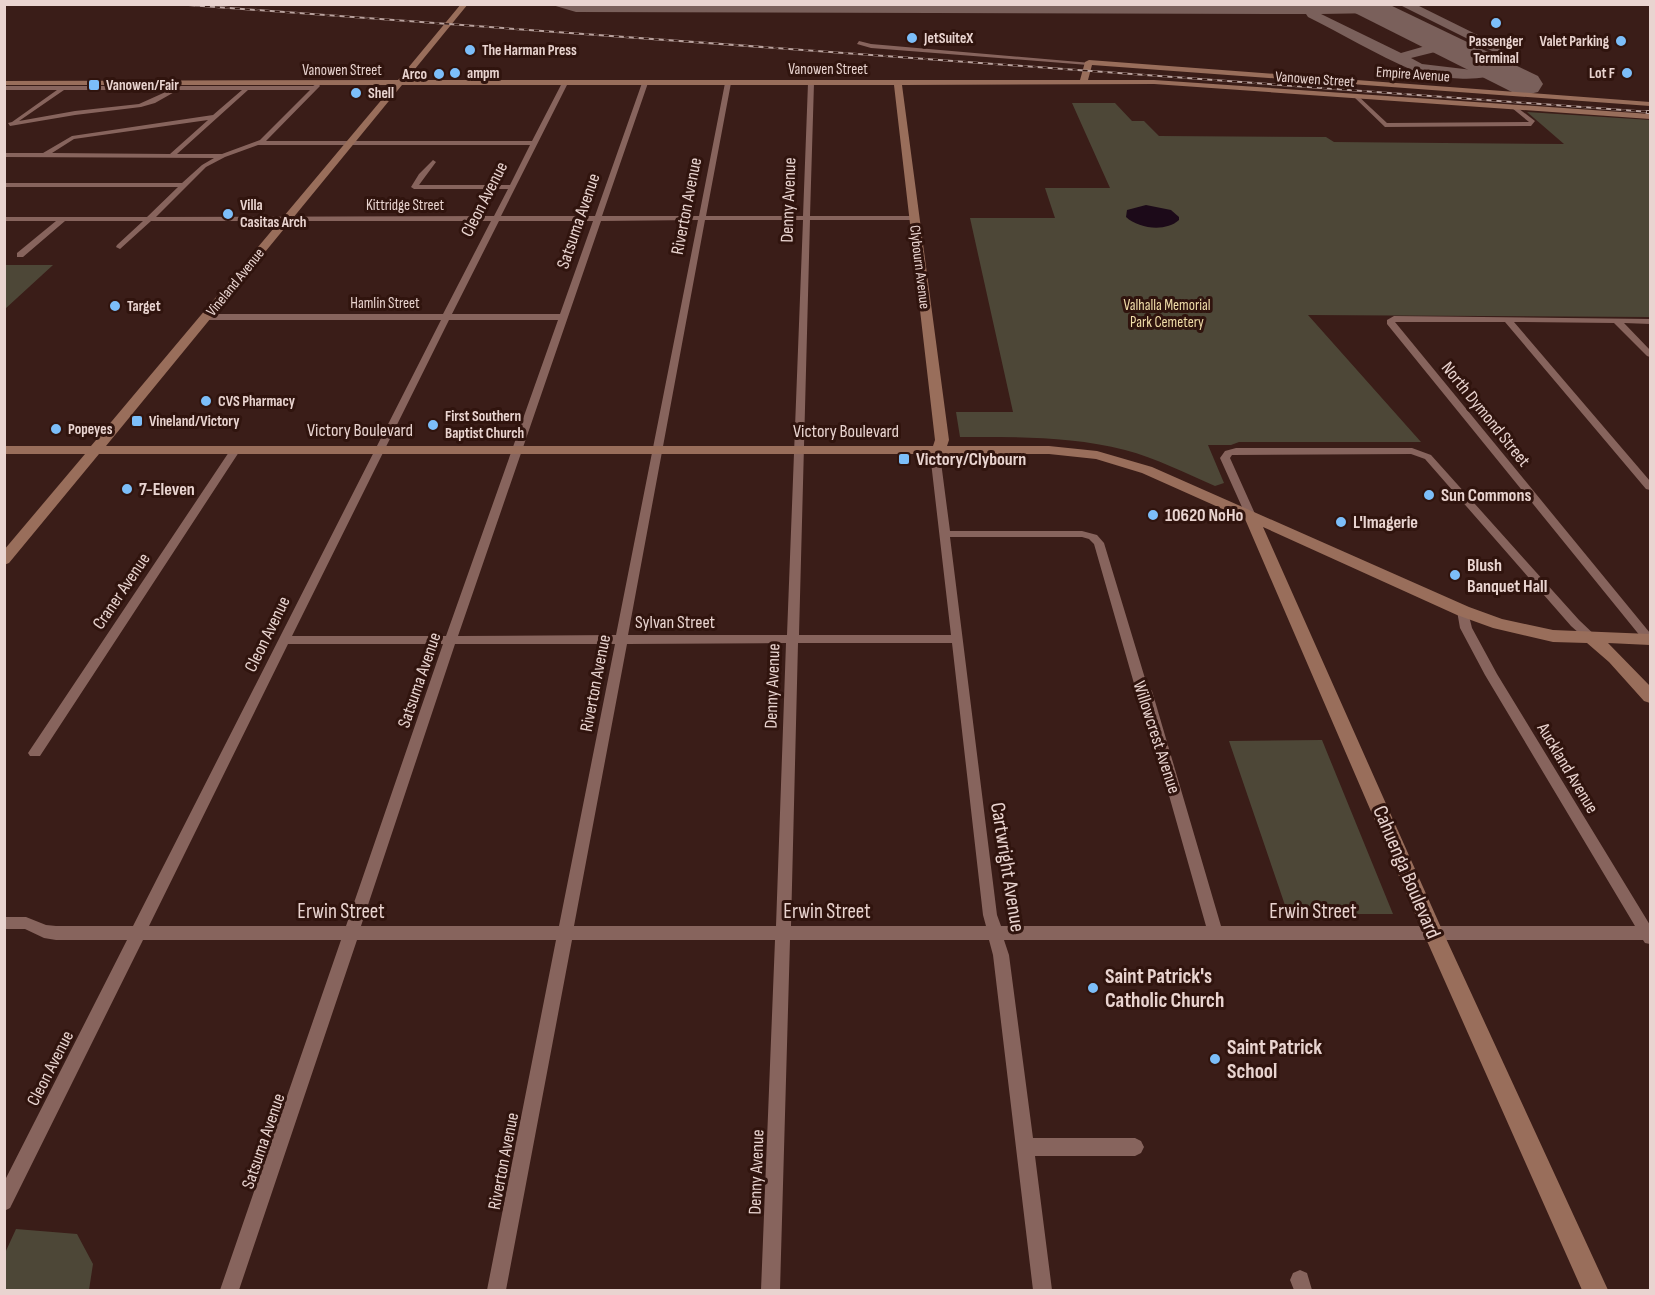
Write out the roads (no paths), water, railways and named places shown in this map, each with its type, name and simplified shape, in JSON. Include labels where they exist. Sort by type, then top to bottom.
[{"type":"main road","name":"Vineland Avenue","points":[[4,560],[465,4]]},
{"type":"main road","name":"Empire Avenue","points":[[1088,64],[1173,70]]},
{"type":"main road","name":"Empire Avenue","points":[[1088,64],[1650,104]]},
{"type":"main road","points":[[1083,82],[1088,64]]},
{"type":"main road","name":"Vanowen Street","points":[[4,84],[317,86],[400,83],[1187,83],[1650,117]]},
{"type":"main road","name":"Clybourn Avenue","points":[[898,83],[942,440],[939,450]]},
{"type":"main road","name":"Victory Boulevard","points":[[4,450],[1049,450],[1097,455],[1147,470],[1463,611],[1521,629],[1553,636],[1650,639]]},
{"type":"main road","name":"Cahuenga Boulevard","points":[[1251,516],[1433,932],[1595,1290]]},
{"type":"main road","points":[[1265,547],[1300,538]]},
{"type":"main road","points":[[1593,639],[1615,658],[1650,697]]},
{"type":"street","name":"Empire Avenue","points":[[859,43],[1088,64]]},
{"type":"street","name":"Cleon Avenue","points":[[4,1202],[379,449],[565,83]]},
{"type":"street","name":"Satsuma Avenue","points":[[230,1290],[645,83]]},
{"type":"street","name":"Riverton Avenue","points":[[496,1290],[728,83]]},
{"type":"street","name":"Denny Avenue","points":[[771,1290],[797,450],[811,83]]},
{"type":"street","points":[[7,126],[66,86]]},
{"type":"street","points":[[259,143],[317,86]]},
{"type":"street","name":"Vanowen Street","points":[[4,88],[317,86]]},
{"type":"street","points":[[7,126],[76,113],[142,106],[161,100],[177,88]]},
{"type":"street","points":[[172,155],[247,88]]},
{"type":"street","points":[[1356,96],[1385,124],[1532,124],[1532,121],[1514,107]]},
{"type":"street","points":[[45,155],[72,138],[214,117]]},
{"type":"street","points":[[120,247],[204,166],[223,156],[259,143],[534,143]]},
{"type":"street","points":[[4,155],[223,156]]},
{"type":"street","points":[[433,162],[414,187],[512,187]]},
{"type":"street","points":[[4,185],[184,185]]},
{"type":"street","name":"Kittridge Street","points":[[4,219],[914,218]]},
{"type":"street","points":[[20,255],[63,219]]},
{"type":"street","name":"Hamlin Street","points":[[206,317],[563,317]]},
{"type":"street","name":"North Dymond Street","points":[[1507,320],[1391,320],[1650,639]]},
{"type":"street","points":[[1507,320],[1650,321]]},
{"type":"street","points":[[1507,320],[1650,487]]},
{"type":"street","points":[[1617,321],[1650,354]]},
{"type":"street","name":"Craner Avenue","points":[[35,753],[236,450]]},
{"type":"street","name":"Cartwright Avenue","points":[[939,450],[936,462],[990,915],[1001,955],[1043,1290]]},
{"type":"street","name":"Cahuenga Boulevard","points":[[1251,516],[1225,458],[1228,453],[1236,451],[1412,451],[1422,453],[1575,623],[1593,639]]},
{"type":"street","name":"Willowcrest Avenue","points":[[944,534],[1082,534],[1093,537],[1099,543],[1141,687],[1146,691],[1215,932]]},
{"type":"street","name":"Auckland Avenue","points":[[1463,611],[1466,628],[1491,675],[1649,935]]},
{"type":"street","name":"Sylvan Street","points":[[285,639],[956,639]]},
{"type":"street","name":"Erwin Street","points":[[4,923],[26,923],[44,931],[56,933],[1433,932],[1649,935]]},
{"type":"street","points":[[1025,1147],[1135,1147]]},
{"type":"railway","points":[[175,4],[1650,112],[1647,112]]},
{"type":"place","name":"Passenger Terminal","points":[[1496,23]]},
{"type":"place","name":"JetSuiteX","points":[[912,38]]},
{"type":"place","name":"Valet Parking","points":[[1621,41]]},
{"type":"place","name":"The Harman Press","points":[[470,50]]},
{"type":"place","name":"ampm","points":[[455,73]]},
{"type":"place","name":"Lot F","points":[[1627,73]]},
{"type":"place","name":"Arco","points":[[439,74]]},
{"type":"place","name":"Vanowen/Fair","points":[[94,85]]},
{"type":"place","name":"Shell","points":[[356,93]]},
{"type":"place","name":"Villa Casitas Arch","points":[[228,214]]},
{"type":"place","name":"Target","points":[[115,306]]},
{"type":"place","name":"CVS Pharmacy","points":[[206,401]]},
{"type":"place","name":"Vineland/Victory","points":[[137,421]]},
{"type":"place","name":"First Southern Baptist Church","points":[[433,425]]},
{"type":"place","name":"Popeyes","points":[[56,429]]},
{"type":"place","name":"Victory/Clybourn","points":[[904,459]]},
{"type":"place","name":"7-Eleven","points":[[127,489]]},
{"type":"place","name":"Sun Commons","points":[[1429,495]]},
{"type":"place","name":"10620 NoHo","points":[[1153,515]]},
{"type":"place","name":"L'Imagerie","points":[[1341,522]]},
{"type":"place","name":"Blush Banquet Hall","points":[[1455,575]]},
{"type":"place","name":"Saint Patrick's Catholic Church","points":[[1093,988]]},
{"type":"place","name":"Saint Patrick School","points":[[1215,1059]]},
{"type":"park label","name":"Valhalla Memorial Park Cemetery","points":[[1167,314]]}]
